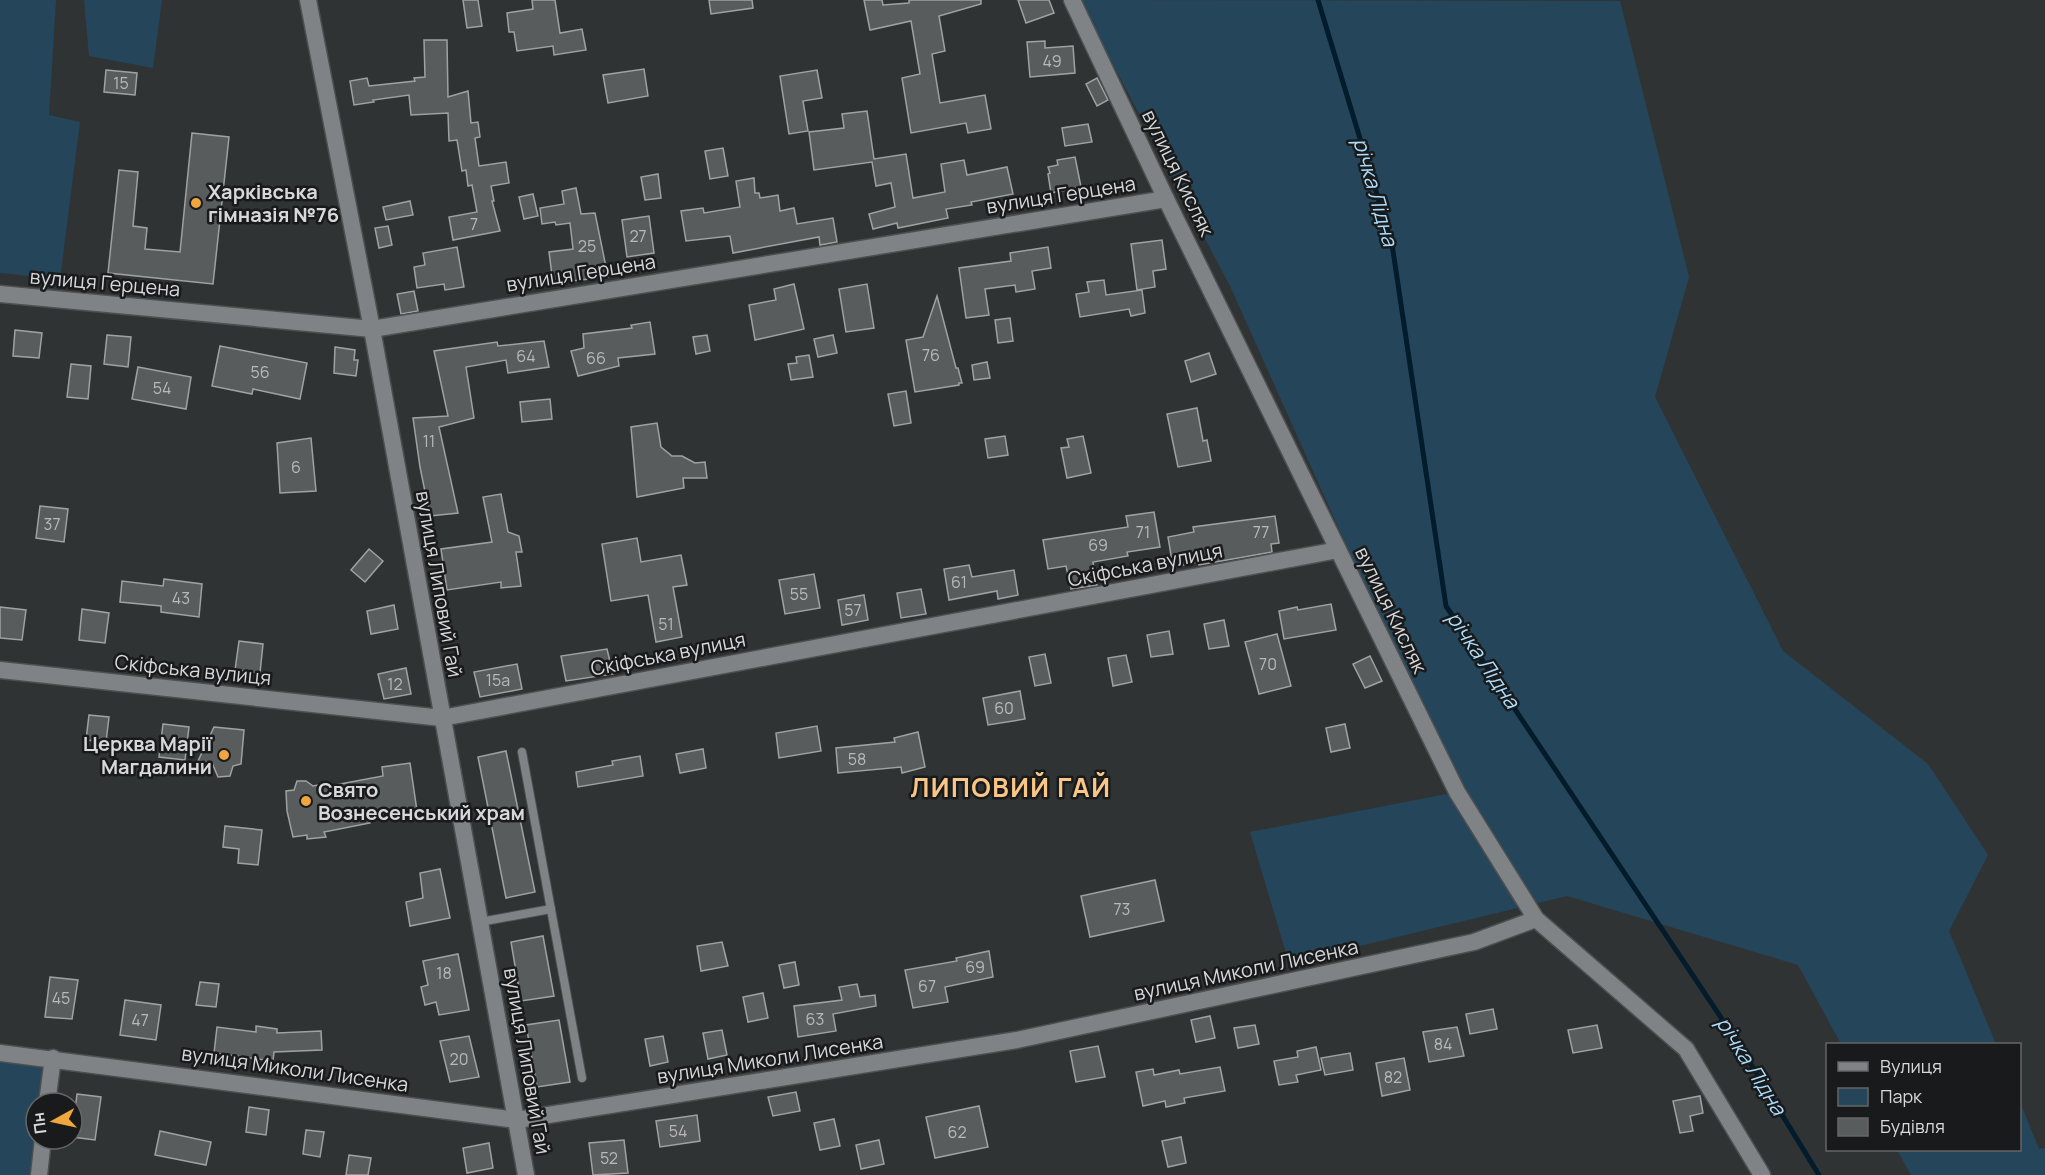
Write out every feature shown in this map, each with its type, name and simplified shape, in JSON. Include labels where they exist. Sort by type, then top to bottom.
[{"type":"street","name":"вулиця Липовий Гай","points":[[308,0],[372,329],[526,1175]]},
{"type":"street","name":"вулиця Кисляк","points":[[1072,0],[1166,199],[1457,792],[1536,919],[1686,1049],[1762,1175]]},
{"type":"street","name":"вулиця Герцена","points":[[0,294],[372,329],[1166,199]]},
{"type":"street","name":"Скіфська вулиця","points":[[0,670],[442,718],[1338,550]]},
{"type":"street","name":"вулиця Миколи Лисенка","points":[[0,1053],[517,1120],[1017,1040],[1474,942],[1536,919]]},
{"type":"street","points":[[48,1091],[52,1058]]},
{"type":"street","points":[[39,1175],[42,1151]]},
{"type":"lane","points":[[522,752],[582,1078]]},
{"type":"lane","points":[[480,922],[551,909]]},
{"type":"green space","points":[[0,0],[56,0],[49,115],[80,122],[60,279],[0,273]]},
{"type":"green space","points":[[84,0],[162,0],[153,68],[89,56]]},
{"type":"green space","points":[[1079,0],[1620,1],[1689,277],[1655,397],[1783,651],[1928,764],[1988,855],[1949,931],[1996,1043],[1840,1043],[1798,965],[1567,896],[1289,963],[1250,832],[1457,792],[1230,286]]},
{"type":"green space","points":[[0,1053],[53,1058],[49,1091],[24,1091],[24,1151],[38,1151],[39,1175],[0,1175]]},
{"type":"green space","points":[[2021,1104],[2039,1149],[2045,1148],[2045,1175],[1911,1175],[1898,1151],[2021,1151]]},
{"type":"building","points":[[463,0],[478,0],[482,26],[467,28]]},
{"type":"building","points":[[532,0],[555,0],[560,33],[582,29],[586,50],[554,55],[553,46],[517,51],[514,32],[509,32],[507,13],[533,9]]},
{"type":"building","points":[[709,0],[752,0],[753,8],[711,14]]},
{"type":"building","points":[[864,0],[882,0],[883,5],[909,3],[909,0],[981,0],[981,4],[939,16],[945,51],[932,54],[940,103],[985,95],[991,129],[968,133],[966,123],[911,133],[902,78],[920,74],[911,21],[870,30]]},
{"type":"building","points":[[1018,0],[1049,0],[1054,13],[1026,23]]},
{"type":"building","points":[[424,40],[447,40],[448,97],[468,91],[471,123],[478,122],[480,137],[475,138],[479,166],[506,162],[509,183],[491,186],[494,201],[492,201],[500,231],[453,240],[449,217],[477,212],[472,185],[468,186],[466,170],[462,171],[457,140],[449,141],[448,113],[411,115],[409,95],[354,105],[350,81],[367,78],[369,86],[415,81],[414,78],[425,77]]},
{"type":"building","points":[[1045,41],[1045,48],[1073,46],[1075,73],[1030,77],[1027,42]]},
{"type":"building","points":[[644,69],[648,96],[608,103],[603,75]]},
{"type":"building","points":[[106,70],[137,73],[135,95],[104,92]]},
{"type":"building","points":[[817,70],[822,98],[803,101],[808,131],[789,134],[780,76]]},
{"type":"building","points":[[1097,78],[1108,100],[1097,106],[1086,84]]},
{"type":"building","points":[[867,111],[874,159],[906,154],[913,198],[945,192],[941,164],[964,160],[967,175],[1007,167],[1013,194],[946,209],[948,218],[898,228],[897,223],[873,229],[869,214],[895,207],[891,183],[876,186],[872,162],[814,170],[809,132],[844,128],[842,114]]},
{"type":"building","points":[[1088,124],[1092,142],[1065,146],[1062,128]]},
{"type":"building","points":[[192,133],[229,137],[213,284],[108,273],[119,170],[138,172],[133,226],[147,228],[145,249],[180,252]]},
{"type":"building","points":[[723,148],[728,176],[710,179],[705,151]]},
{"type":"building","points":[[1075,157],[1081,187],[1051,193],[1048,167],[1058,165],[1057,160]]},
{"type":"building","points":[[658,174],[661,198],[645,200],[641,177]]},
{"type":"building","points":[[754,178],[755,193],[759,193],[760,198],[778,195],[780,211],[794,208],[797,224],[833,218],[837,242],[820,245],[819,237],[733,253],[730,236],[686,241],[681,211],[703,208],[704,213],[740,207],[736,181]]},
{"type":"building","points":[[576,188],[581,214],[595,213],[608,277],[553,283],[549,252],[573,249],[570,223],[542,224],[540,208],[564,204],[562,191]]},
{"type":"building","points":[[533,194],[538,216],[524,219],[519,197]]},
{"type":"building","points":[[410,201],[413,215],[386,220],[383,207]]},
{"type":"building","points":[[649,216],[654,253],[627,257],[622,220]]},
{"type":"building","points":[[388,226],[392,245],[379,248],[375,228]]},
{"type":"building","points":[[1162,240],[1166,269],[1153,271],[1155,287],[1137,290],[1131,244]]},
{"type":"building","points":[[457,247],[464,287],[445,290],[444,284],[417,288],[414,267],[425,265],[423,253]]},
{"type":"building","points":[[1048,247],[1051,268],[1032,271],[1035,289],[1016,292],[1015,285],[985,289],[989,315],[966,318],[959,268],[1011,261],[1010,253]]},
{"type":"building","points":[[1104,280],[1106,295],[1142,290],[1145,313],[1131,316],[1129,309],[1080,317],[1076,294],[1089,292],[1087,282]]},
{"type":"building","points":[[794,284],[804,329],[755,340],[749,305],[776,300],[774,289]]},
{"type":"building","points":[[867,284],[874,328],[846,332],[839,289]]},
{"type":"building","points":[[414,291],[418,311],[401,314],[397,294]]},
{"type":"building","points":[[937,296],[962,383],[915,392],[906,340],[923,337]]},
{"type":"building","points":[[1010,318],[1013,341],[998,343],[995,320]]},
{"type":"building","points":[[650,322],[655,354],[618,358],[619,366],[578,376],[571,351],[584,348],[583,334],[632,328],[631,325]]},
{"type":"building","points":[[15,330],[42,333],[39,358],[13,356]]},
{"type":"building","points":[[107,335],[131,337],[128,367],[104,364]]},
{"type":"building","points":[[707,335],[710,351],[696,354],[693,337]]},
{"type":"building","points":[[833,335],[837,353],[818,357],[814,339]]},
{"type":"building","points":[[544,341],[549,367],[508,373],[506,360],[466,367],[474,418],[439,427],[458,513],[430,516],[413,418],[448,416],[434,351],[497,342],[498,346]]},
{"type":"building","points":[[220,346],[307,363],[300,399],[253,389],[252,394],[212,386]]},
{"type":"building","points":[[335,347],[355,350],[354,360],[358,360],[356,376],[334,373]]},
{"type":"building","points":[[1209,353],[1216,374],[1191,382],[1185,361]]},
{"type":"building","points":[[809,355],[813,377],[791,380],[788,364],[797,363],[796,357]]},
{"type":"building","points":[[987,362],[990,378],[974,380],[972,365]]},
{"type":"building","points":[[71,364],[91,366],[88,399],[67,397]]},
{"type":"building","points":[[138,367],[191,377],[186,409],[132,399]]},
{"type":"building","points":[[906,391],[911,423],[894,426],[888,394]]},
{"type":"building","points":[[550,399],[552,419],[522,422],[520,402]]},
{"type":"building","points":[[1197,408],[1203,441],[1207,440],[1211,461],[1178,467],[1167,414]]},
{"type":"building","points":[[657,423],[661,447],[672,456],[682,456],[695,463],[705,462],[707,478],[683,478],[684,488],[637,497],[631,427]]},
{"type":"building","points":[[1005,436],[1008,455],[988,458],[985,439]]},
{"type":"building","points":[[1083,436],[1091,473],[1067,478],[1061,448],[1069,447],[1067,439]]},
{"type":"building","points":[[311,438],[316,491],[280,493],[277,443]]},
{"type":"building","points":[[501,494],[508,532],[519,536],[522,552],[516,552],[521,586],[501,588],[501,582],[447,590],[441,549],[492,542],[483,497]]},
{"type":"building","points":[[40,506],[68,509],[64,542],[36,538]]},
{"type":"building","points":[[1154,512],[1160,547],[1127,552],[1128,556],[1093,562],[1097,585],[1071,589],[1066,566],[1048,569],[1043,540],[1128,527],[1126,516]]},
{"type":"building","points":[[1275,516],[1279,543],[1271,544],[1272,552],[1199,565],[1198,562],[1173,567],[1168,537],[1194,532],[1193,527]]},
{"type":"building","points":[[637,538],[641,562],[681,555],[687,585],[673,587],[682,637],[656,642],[648,595],[611,601],[602,544]]},
{"type":"building","points":[[369,549],[383,561],[365,582],[351,570]]},
{"type":"building","points":[[969,565],[972,577],[1014,570],[1018,595],[998,599],[997,591],[949,600],[944,569]]},
{"type":"building","points":[[814,574],[820,608],[785,614],[779,580]]},
{"type":"building","points":[[164,579],[202,584],[199,617],[161,612],[161,606],[120,602],[122,581],[163,586]]},
{"type":"building","points":[[921,589],[926,614],[901,618],[897,593]]},
{"type":"building","points":[[864,595],[868,620],[842,625],[838,600]]},
{"type":"building","points":[[1331,604],[1336,630],[1284,639],[1279,611]]},
{"type":"building","points":[[394,605],[398,629],[371,634],[367,611]]},
{"type":"building","points":[[0,607],[26,610],[22,640],[0,638]]},
{"type":"building","points":[[82,609],[109,613],[105,643],[79,640]]},
{"type":"building","points":[[1224,620],[1229,646],[1209,649],[1204,624]]},
{"type":"building","points":[[1169,631],[1173,654],[1151,657],[1147,635]]},
{"type":"building","points":[[1277,634],[1291,686],[1259,694],[1245,642]]},
{"type":"building","points":[[239,641],[263,644],[260,673],[235,670]]},
{"type":"building","points":[[607,649],[613,674],[566,681],[561,656]]},
{"type":"building","points":[[1045,654],[1051,683],[1035,686],[1029,657]]},
{"type":"building","points":[[1126,655],[1132,682],[1113,686],[1108,658]]},
{"type":"building","points":[[1370,656],[1382,681],[1365,688],[1353,664]]},
{"type":"building","points":[[517,664],[522,689],[480,697],[474,672]]},
{"type":"building","points":[[406,668],[411,694],[384,699],[378,674]]},
{"type":"building","points":[[1020,691],[1025,719],[988,725],[983,698]]},
{"type":"building","points":[[89,715],[109,717],[106,742],[86,740]]},
{"type":"building","points":[[163,724],[189,727],[185,760],[159,757]]},
{"type":"building","points":[[1345,724],[1350,748],[1331,752],[1326,728]]},
{"type":"building","points":[[817,726],[821,751],[779,758],[776,733]]},
{"type":"building","name":"Церква Марії Магдалини","points":[[214,727],[244,730],[241,764],[233,766],[230,776],[218,777],[212,763],[198,761]]},
{"type":"building","points":[[918,732],[925,767],[902,773],[901,767],[838,773],[836,748],[895,742],[894,738]]},
{"type":"building","points":[[703,749],[706,768],[680,773],[676,754]]},
{"type":"building","points":[[506,751],[535,892],[506,898],[478,757]]},
{"type":"building","points":[[640,756],[643,776],[578,787],[576,772],[613,765],[612,761]]},
{"type":"building","points":[[410,763],[417,811],[369,819],[370,823],[324,832],[326,837],[307,839],[307,835],[293,837],[287,811],[286,791],[294,790],[297,781],[306,781],[313,786],[324,784],[324,787],[383,776],[382,767]]},
{"type":"building","points":[[225,826],[262,830],[258,865],[238,863],[239,849],[223,847]]},
{"type":"building","points":[[440,869],[450,918],[410,926],[406,902],[423,898],[420,873]]},
{"type":"building","points":[[1155,880],[1164,921],[1090,937],[1081,896]]},
{"type":"building","points":[[543,936],[554,996],[521,1001],[511,942]]},
{"type":"building","points":[[722,942],[728,966],[701,971],[697,946]]},
{"type":"building","points":[[989,951],[993,977],[945,987],[948,1002],[913,1008],[905,970],[957,961],[956,958]]},
{"type":"building","points":[[458,954],[469,1010],[439,1015],[436,1002],[425,1005],[421,987],[428,985],[423,961]]},
{"type":"building","points":[[795,962],[799,985],[784,988],[779,965]]},
{"type":"building","points":[[50,977],[78,980],[72,1019],[45,1017]]},
{"type":"building","points":[[200,982],[219,984],[216,1007],[196,1005]]},
{"type":"building","points":[[857,984],[860,997],[875,995],[876,1006],[833,1014],[836,1031],[798,1037],[794,1006],[842,1000],[839,987]]},
{"type":"building","points":[[763,993],[768,1018],[748,1022],[743,997]]},
{"type":"building","points":[[125,1000],[161,1005],[156,1040],[120,1035]]},
{"type":"building","points":[[1493,1009],[1497,1029],[1470,1034],[1466,1014]]},
{"type":"building","points":[[1210,1016],[1215,1038],[1196,1042],[1191,1020]]},
{"type":"building","points":[[559,1020],[570,1082],[537,1087],[526,1025]]},
{"type":"building","points":[[1255,1025],[1259,1044],[1238,1048],[1234,1028]]},
{"type":"building","points":[[1597,1025],[1602,1048],[1573,1053],[1568,1030]]},
{"type":"building","points":[[256,1026],[277,1029],[277,1033],[321,1031],[322,1050],[274,1052],[273,1061],[214,1053],[217,1027],[256,1032]]},
{"type":"building","points":[[1457,1027],[1464,1056],[1429,1062],[1423,1032]]},
{"type":"building","points":[[722,1030],[727,1055],[708,1059],[703,1033]]},
{"type":"building","points":[[469,1036],[479,1077],[450,1082],[440,1041]]},
{"type":"building","points":[[663,1036],[668,1062],[650,1066],[645,1039]]},
{"type":"building","points":[[1098,1046],[1105,1077],[1076,1082],[1070,1051]]},
{"type":"building","points":[[1316,1047],[1321,1070],[1296,1075],[1298,1082],[1279,1085],[1274,1061],[1298,1057],[1297,1051]]},
{"type":"building","points":[[1350,1053],[1353,1070],[1325,1075],[1321,1058]]},
{"type":"building","points":[[1404,1058],[1410,1090],[1382,1096],[1376,1063]]},
{"type":"building","points":[[1220,1067],[1225,1091],[1184,1098],[1185,1103],[1166,1107],[1165,1101],[1143,1106],[1136,1072],[1153,1069],[1154,1075],[1179,1070],[1180,1074]]},
{"type":"building","points":[[796,1092],[800,1111],[773,1116],[768,1097]]},
{"type":"building","points":[[84,1095],[101,1097],[95,1140],[84,1139]]},
{"type":"building","points":[[1700,1096],[1703,1113],[1690,1116],[1693,1131],[1680,1133],[1673,1101]]},
{"type":"building","points":[[979,1106],[988,1147],[935,1158],[926,1117]]},
{"type":"building","points":[[249,1107],[269,1110],[266,1135],[246,1132]]},
{"type":"building","points":[[697,1115],[700,1141],[660,1147],[656,1121]]},
{"type":"building","points":[[834,1119],[840,1146],[820,1150],[814,1123]]},
{"type":"building","points":[[306,1130],[324,1132],[320,1157],[303,1154]]},
{"type":"building","points":[[160,1131],[211,1142],[206,1165],[155,1155]]},
{"type":"building","points":[[1181,1137],[1186,1163],[1168,1167],[1162,1141]]},
{"type":"building","points":[[624,1140],[628,1173],[593,1175],[589,1143]]},
{"type":"building","points":[[879,1140],[884,1164],[861,1169],[856,1145]]},
{"type":"building","points":[[489,1143],[493,1168],[467,1173],[463,1148]]},
{"type":"building","points":[[349,1155],[371,1158],[368,1175],[346,1175]]},
{"type":"waterway","name":"річка Лідна","points":[[1318,0],[1392,244],[1446,606],[1736,1040],[1819,1175]]},
{"type":"place","name":"Харківська гімназія №76","points":[[196,203]]},
{"type":"place","name":"Церква Марії Магдалини","points":[[224,755]]},
{"type":"place","name":"Свято Вознесенський храм","points":[[306,801]]},
{"type":"district","name":"ЛИПОВИЙ ГАЙ","points":[[1011,788]]}]
